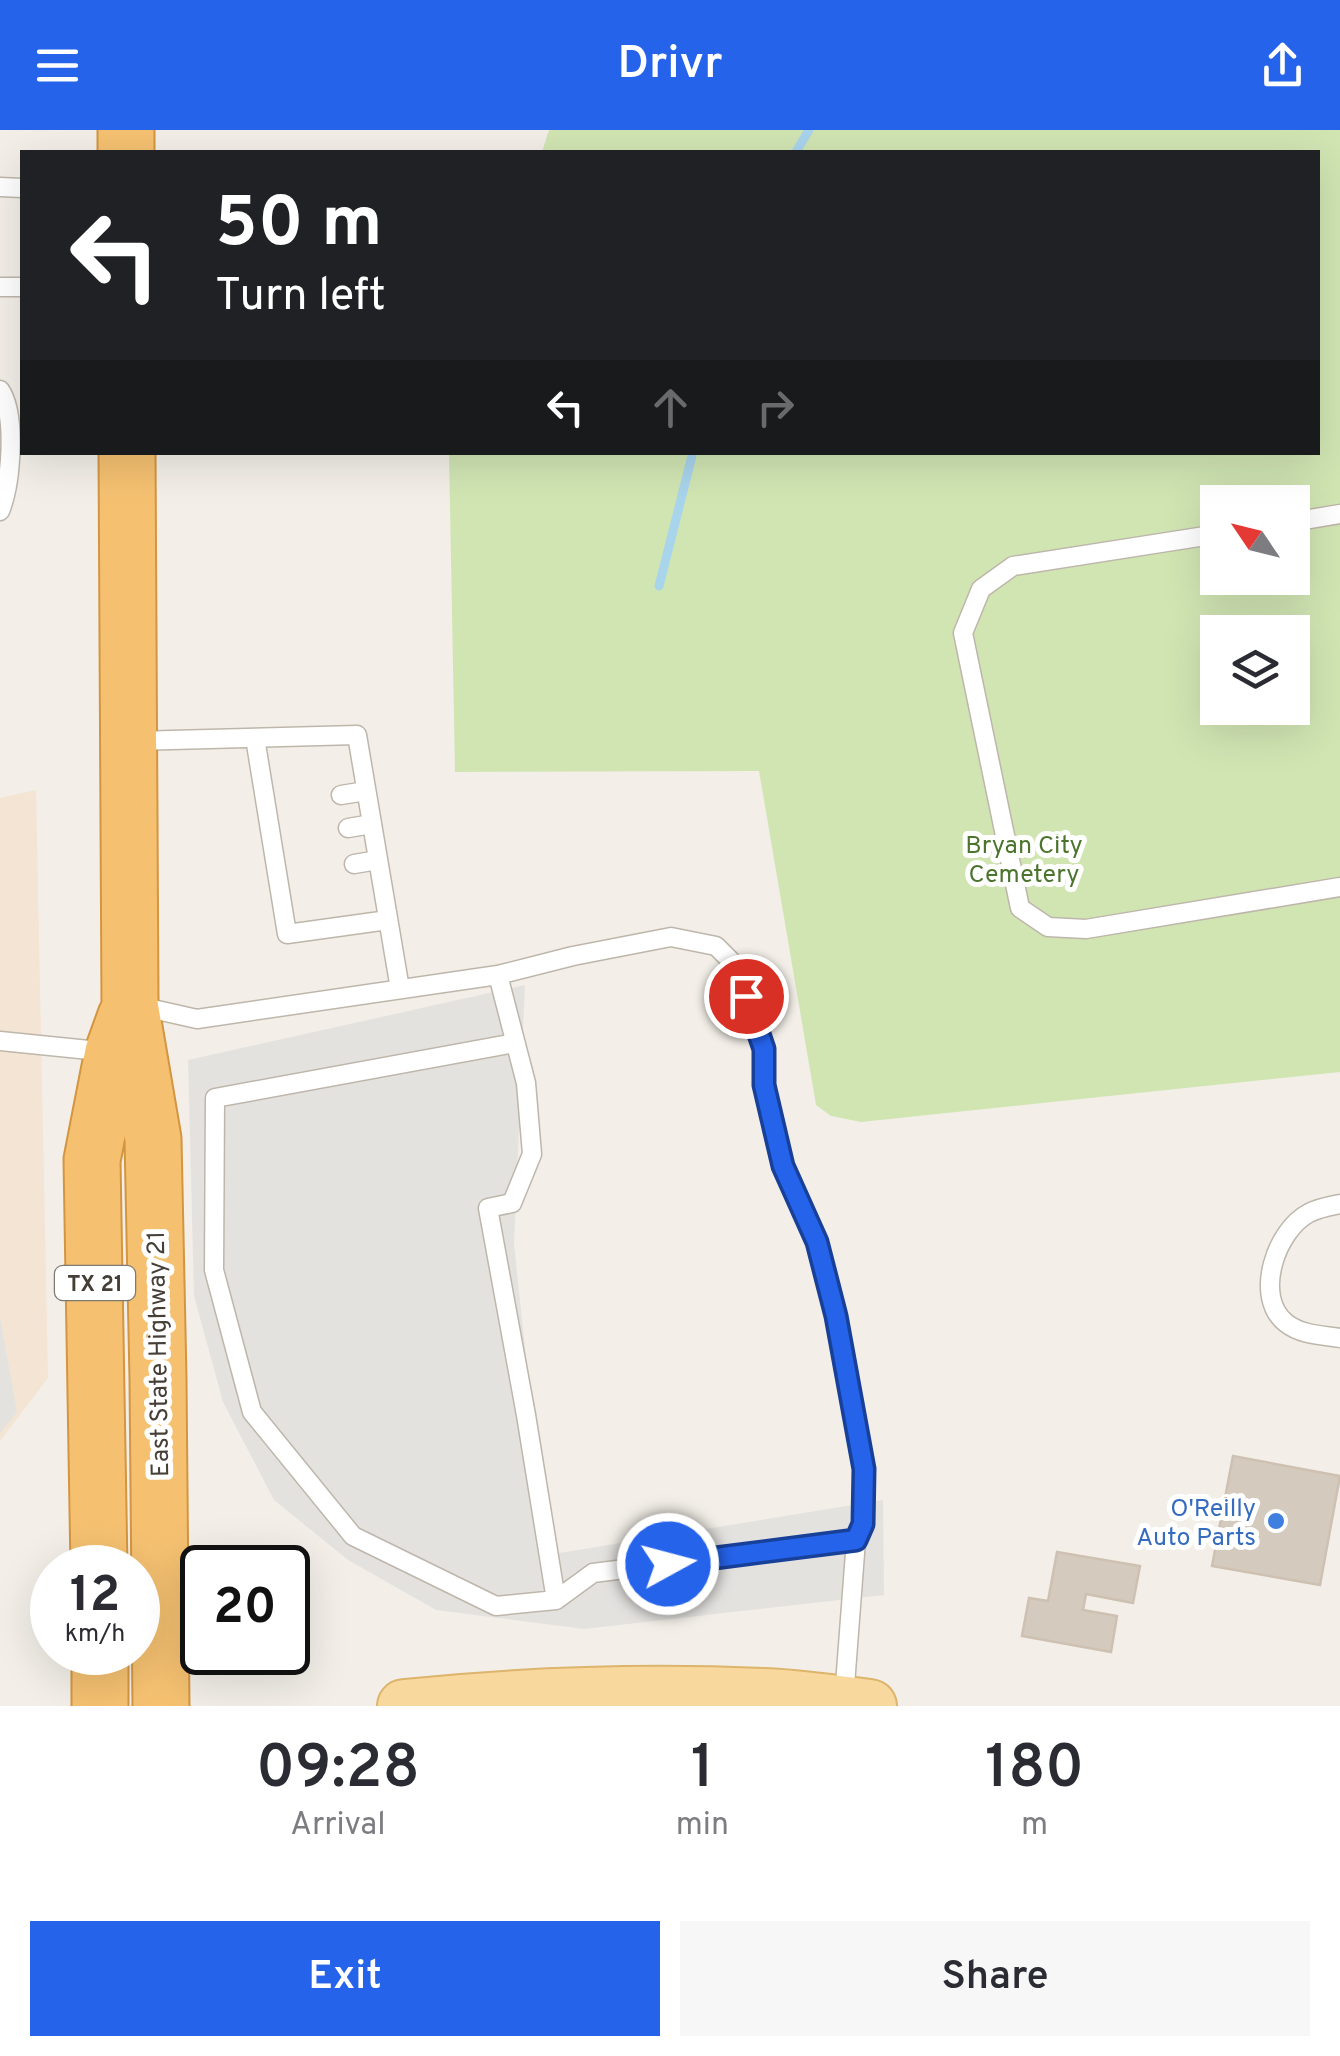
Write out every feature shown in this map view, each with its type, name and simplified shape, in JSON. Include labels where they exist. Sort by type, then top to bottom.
[{"type":"highway","name":"East State Highway 21","points":[[99,1545],[92,1160],[122,1028],[129,742],[128,455]]},
{"type":"highway","name":"East State Highway 21","points":[[122,1028],[153,1139],[161,1706]]},
{"type":"highway","points":[[100,1675],[100,1706]]},
{"type":"main road","points":[[404,1706],[484,1698],[535,1701],[634,1693],[766,1695],[857,1705]]},
{"type":"lane","points":[[0,390],[7,400],[8,492],[0,512]]},
{"type":"lane","points":[[1310,519],[1340,514]]},
{"type":"lane","points":[[1200,537],[1013,566],[982,589],[963,633],[1020,908],[1048,927],[1086,930],[1340,887]]},
{"type":"lane","points":[[129,742],[356,735],[400,989]]},
{"type":"lane","points":[[255,738],[274,804],[286,875],[287,934],[388,920]]},
{"type":"lane","points":[[341,795],[366,791]]},
{"type":"lane","points":[[348,828],[372,824]]},
{"type":"lane","points":[[354,864],[378,860]]},
{"type":"lane","points":[[0,1041],[197,1019],[498,975],[671,938],[716,946],[737,967],[764,1049],[764,1085],[783,1166],[817,1242],[836,1316],[864,1469],[863,1524],[856,1540],[857,1705]]},
{"type":"lane","points":[[498,975],[526,1083],[532,1154],[512,1203],[488,1208],[556,1600]]},
{"type":"lane","points":[[515,1043],[214,1098],[214,1270],[252,1412],[353,1536],[496,1606],[556,1600],[593,1573],[856,1540]]},
{"type":"lane","points":[[1340,1204],[1308,1213],[1294,1225],[1280,1243],[1273,1262],[1270,1293],[1276,1312],[1288,1324],[1304,1332],[1340,1338]]},
{"type":"shaded area","points":[[36,790],[48,1378],[0,1441],[0,798]]},
{"type":"shaded area","points":[[525,985],[514,1244],[547,1555],[883,1500],[884,1595],[584,1629],[436,1610],[348,1560],[274,1500],[223,1402],[194,1296],[188,1060]]},
{"type":"shaded area","points":[[0,1317],[17,1412],[0,1433]]},
{"type":"green space","name":"Bryan City Cemetery","points":[[549,130],[1340,130],[1340,1072],[861,1122],[831,1116],[816,1105],[759,771],[455,772],[449,455],[1320,455],[1320,150],[543,150]]},
{"type":"building","name":"O'Reilly Auto Parts","points":[[1233,1456],[1340,1476],[1320,1585],[1212,1566]]},
{"type":"building","points":[[1057,1552],[1140,1566],[1133,1603],[1086,1594],[1083,1610],[1117,1616],[1111,1652],[1022,1636],[1029,1598],[1048,1601]]},
{"type":"waterway","points":[[797,150],[809,130]]},
{"type":"waterway","points":[[659,586],[692,455]]},
{"type":"place","name":"O'Reilly Auto Parts","points":[[1276,1521]]},
{"type":"route","points":[[668,1564],[856,1540],[863,1524],[864,1469],[836,1316],[817,1242],[783,1166],[764,1085],[764,1049],[746,996]]}]
